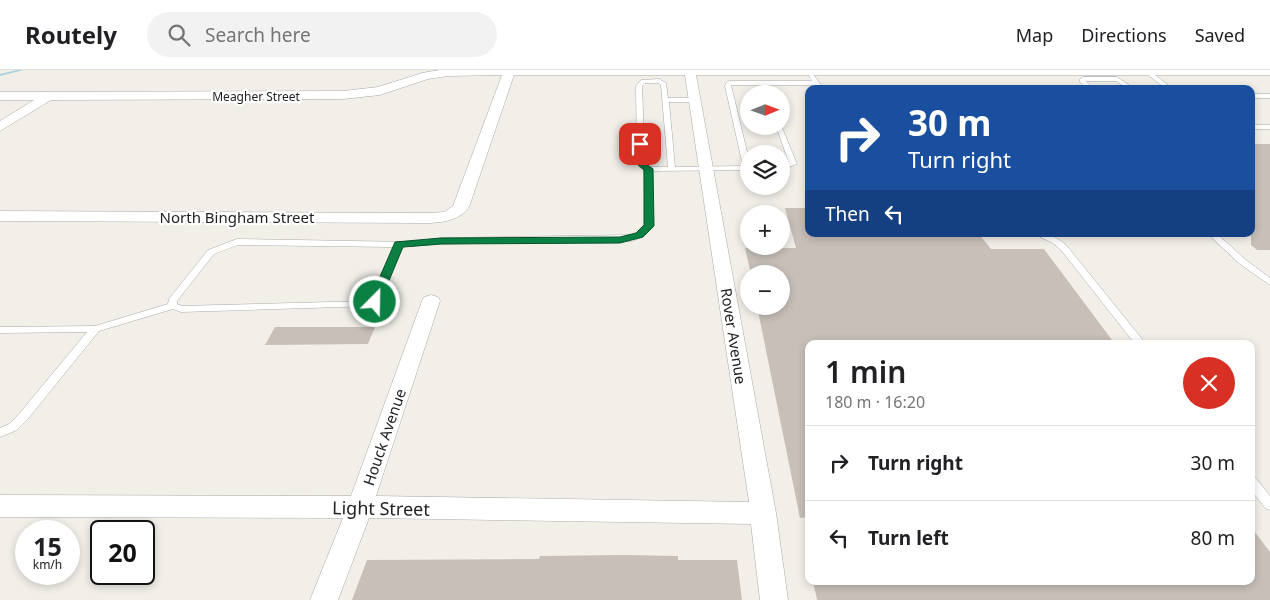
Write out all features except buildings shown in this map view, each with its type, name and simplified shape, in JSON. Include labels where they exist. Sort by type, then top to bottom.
[{"type":"street","name":"Meagher Street","points":[[0,96],[342,95],[380,91],[426,76],[448,72],[1270,71]]},
{"type":"street","name":"North Bingham Street","points":[[0,216],[430,218],[454,214],[461,207],[465,198],[509,72]]},
{"type":"street","name":"Rover Avenue","points":[[690,72],[763,513],[774,600]]},
{"type":"street","points":[[0,126],[48,96]]},
{"type":"street","name":"Houck Avenue","points":[[324,600],[360,507],[431,301]]},
{"type":"street","name":"Light Street","points":[[0,506],[360,507],[763,513]]},
{"type":"lane","points":[[808,71],[816,83]]},
{"type":"lane","points":[[1143,71],[1164,85]]},
{"type":"lane","points":[[1086,85],[1082,82],[1083,79],[1117,79],[1126,85]]},
{"type":"lane","points":[[672,169],[662,82],[640,82],[641,164],[648,169],[672,169],[706,169],[740,168]]},
{"type":"lane","points":[[742,145],[728,86],[729,83],[816,83]]},
{"type":"lane","points":[[1255,96],[1270,96]]},
{"type":"lane","points":[[665,100],[695,100]]},
{"type":"lane","points":[[1255,126],[1270,127]]},
{"type":"lane","points":[[173,306],[172,301],[211,252],[237,242],[399,244],[441,241],[632,238],[639,235],[649,226],[648,169]]},
{"type":"lane","points":[[1046,237],[1056,241],[1064,248],[1138,340]]},
{"type":"lane","points":[[1215,237],[1242,262],[1270,282]]},
{"type":"lane","points":[[0,330],[96,329],[173,306],[181,309],[375,302],[399,244]]},
{"type":"lane","points":[[0,433],[13,427],[23,417],[96,329]]},
{"type":"lane","points":[[1255,486],[1270,504]]},
{"type":"waterway","points":[[0,75],[22,70]]},
{"type":"route","points":[[375,302],[399,244],[441,241],[620,240],[639,235],[649,226],[648,169],[641,164],[640,144]]}]
